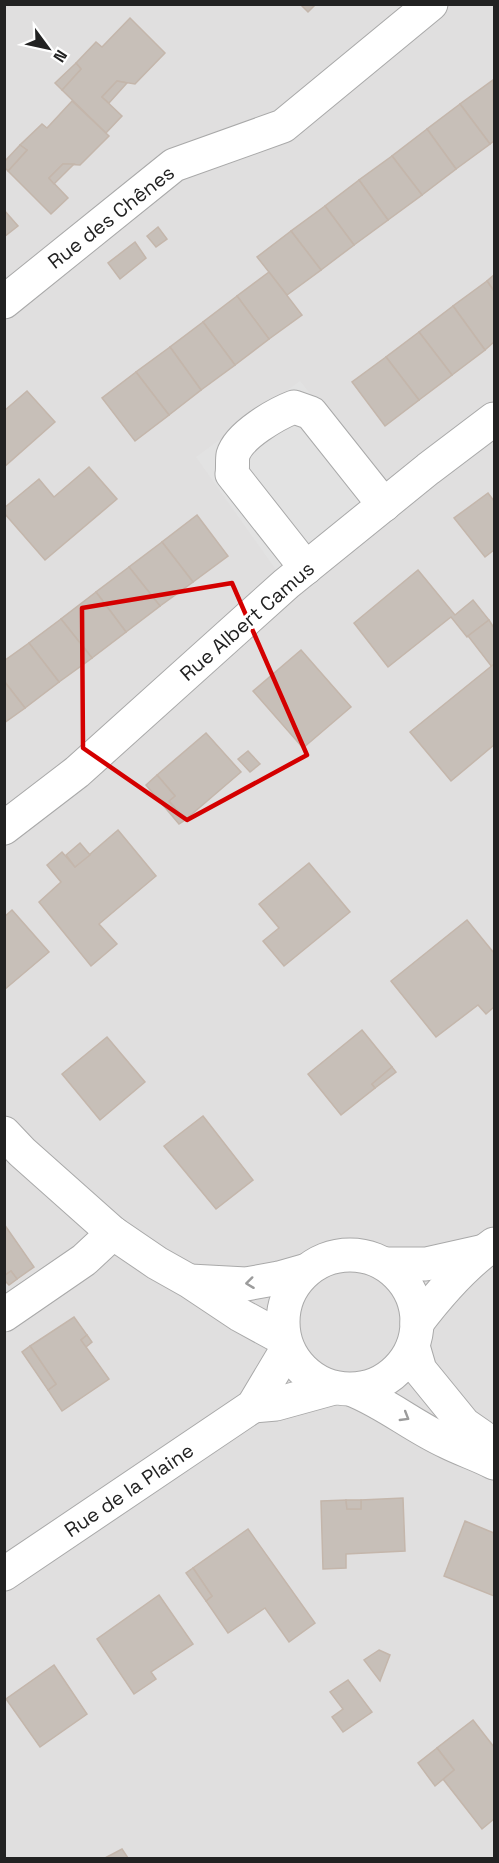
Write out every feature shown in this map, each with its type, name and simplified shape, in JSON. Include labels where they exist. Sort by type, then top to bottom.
[{"type":"street","name":"Rue des Chênes","points":[[4,302],[174,165],[283,126],[431,4]]},
{"type":"street","points":[[306,568],[232,474],[233,454],[244,439],[277,413],[294,406],[311,413],[384,505]]},
{"type":"street","name":"Rue Albert Camus","points":[[4,828],[77,772],[306,568],[495,419]]},
{"type":"street","points":[[4,1134],[113,1233],[286,1344]]},
{"type":"street","points":[[4,1315],[84,1260],[113,1233]]},
{"type":"street","points":[[386,1264],[426,1264],[490,1247]]},
{"type":"street","points":[[344,1389],[372,1386],[390,1377],[404,1363],[415,1334],[440,1293],[490,1247]]},
{"type":"street","points":[[189,1281],[246,1284],[307,1270],[325,1259],[345,1254],[366,1256],[386,1264],[403,1280],[414,1300],[415,1334],[420,1370],[464,1424],[495,1444]]},
{"type":"street","points":[[307,1270],[294,1284],[286,1301],[282,1320],[286,1344],[299,1367],[315,1381],[377,1400],[447,1442],[495,1463]]},
{"type":"street","name":"Rue de la Plaine","points":[[4,1574],[253,1406],[286,1344]]},
{"type":"street","name":"Rue de la Plaine","points":[[253,1406],[276,1404],[344,1389]]},
{"type":"highlighted area","points":[[232,583],[307,755],[187,820],[83,748],[82,608]]},
{"type":"shaded area","points":[[5,5],[494,5],[494,1858],[5,1858]]},
{"type":"shaded area","points":[[300,381],[393,497],[286,584],[196,457]]},
{"type":"building","points":[[300,4],[316,4],[308,12]]},
{"type":"building","points":[[130,18],[165,53],[135,84],[117,81],[102,97],[122,116],[106,133],[62,90],[81,69],[76,63],[96,42],[102,47]]},
{"type":"building","points":[[76,63],[81,69],[62,90],[55,83]]},
{"type":"building","points":[[493,80],[494,141],[490,144],[460,104]]},
{"type":"building","points":[[117,81],[127,83],[109,103],[102,97]]},
{"type":"building","points":[[72,101],[109,136],[80,165],[63,164],[49,178],[68,198],[51,214],[8,171],[27,150],[20,145],[42,124],[47,128]]},
{"type":"building","points":[[460,104],[490,144],[456,169],[427,129]]},
{"type":"building","points":[[427,129],[456,169],[422,195],[392,156]]},
{"type":"building","points":[[20,145],[27,150],[8,171],[4,167],[4,162]]},
{"type":"building","points":[[392,156],[422,195],[388,220],[359,180]]},
{"type":"building","points":[[63,164],[74,164],[54,184],[49,178]]},
{"type":"building","points":[[359,180],[388,220],[354,245],[325,206]]},
{"type":"building","points":[[325,206],[354,245],[321,270],[291,231]]},
{"type":"building","points":[[4,210],[18,226],[4,237]]},
{"type":"building","points":[[158,227],[167,239],[156,247],[147,236]]},
{"type":"building","points":[[291,231],[321,270],[287,295],[257,257]]},
{"type":"building","points":[[135,242],[146,258],[120,279],[108,263]]},
{"type":"building","points":[[269,272],[302,315],[269,339],[237,296]]},
{"type":"building","points":[[494,275],[494,291],[487,281]]},
{"type":"building","points":[[487,281],[494,291],[494,342],[485,350],[453,306]]},
{"type":"building","points":[[237,296],[269,339],[235,365],[203,322]]},
{"type":"building","points":[[453,306],[485,350],[452,375],[419,332]]},
{"type":"building","points":[[203,322],[235,365],[201,390],[170,347]]},
{"type":"building","points":[[419,332],[452,375],[419,400],[386,357]]},
{"type":"building","points":[[170,347],[201,390],[169,415],[136,372]]},
{"type":"building","points":[[386,357],[419,400],[385,426],[352,382]]},
{"type":"building","points":[[136,372],[169,415],[135,441],[102,398]]},
{"type":"building","points":[[27,391],[55,422],[4,467],[4,411]]},
{"type":"building","points":[[89,467],[117,499],[45,560],[4,513],[4,508],[39,479],[54,497]]},
{"type":"building","points":[[488,493],[494,501],[494,550],[485,557],[454,518]]},
{"type":"building","points":[[197,515],[228,556],[193,582],[162,542]]},
{"type":"building","points":[[162,542],[193,582],[160,606],[129,567]]},
{"type":"building","points":[[129,567],[160,606],[126,632],[96,592]]},
{"type":"building","points":[[418,570],[455,615],[473,600],[489,620],[467,637],[451,617],[388,667],[354,623]]},
{"type":"building","points":[[96,592],[126,632],[92,658],[61,619]]},
{"type":"building","points":[[61,619],[92,658],[59,682],[29,643]]},
{"type":"building","points":[[489,620],[494,628],[494,664],[492,667],[468,636]]},
{"type":"building","points":[[29,643],[59,682],[25,708],[4,681],[4,661]]},
{"type":"building","points":[[301,650],[351,707],[303,748],[253,691]]},
{"type":"building","points":[[494,664],[494,745],[451,781],[410,732]]},
{"type":"building","points":[[4,681],[25,708],[4,723]]},
{"type":"building","points":[[206,733],[241,772],[185,820],[169,801],[175,796],[157,775]]},
{"type":"building","points":[[248,751],[260,764],[250,772],[238,759]]},
{"type":"building","points":[[157,775],[175,796],[169,801],[185,820],[179,824],[146,785]]},
{"type":"building","points":[[118,830],[156,876],[99,924],[117,944],[91,966],[39,902],[61,882],[47,865],[62,852],[75,867]]},
{"type":"building","points":[[80,843],[90,855],[75,867],[66,855]]},
{"type":"building","points":[[309,863],[350,912],[284,966],[263,941],[279,928],[259,904]]},
{"type":"building","points":[[12,910],[49,952],[4,990],[4,917]]},
{"type":"building","points":[[467,920],[494,953],[494,1007],[486,1014],[478,1005],[436,1037],[391,981]]},
{"type":"building","points":[[362,1030],[392,1067],[372,1084],[375,1088],[341,1115],[308,1074]]},
{"type":"building","points":[[107,1037],[145,1082],[100,1120],[62,1074]]},
{"type":"building","points":[[392,1067],[396,1072],[375,1088],[372,1084]]},
{"type":"building","points":[[203,1116],[253,1180],[216,1209],[164,1146]]},
{"type":"building","points":[[4,1224],[34,1267],[17,1279],[11,1271],[4,1276]]},
{"type":"building","points":[[11,1271],[17,1279],[9,1285],[4,1280],[4,1276]]},
{"type":"building","points":[[74,1317],[87,1335],[81,1340],[109,1379],[62,1411],[48,1390],[56,1384],[30,1346]]},
{"type":"building","points":[[87,1335],[92,1342],[86,1347],[81,1340]]},
{"type":"building","points":[[30,1346],[56,1384],[48,1390],[22,1352]]},
{"type":"building","points":[[403,1498],[405,1551],[346,1554],[346,1568],[323,1569],[321,1501],[346,1500],[347,1509],[361,1509],[361,1500]]},
{"type":"building","points":[[346,1500],[361,1500],[361,1509],[347,1509]]},
{"type":"building","points":[[465,1521],[494,1533],[494,1596],[444,1576]]},
{"type":"building","points":[[248,1529],[315,1623],[289,1642],[265,1608],[228,1633],[206,1601],[212,1596],[193,1568]]},
{"type":"building","points":[[193,1568],[212,1596],[206,1601],[186,1573]]},
{"type":"building","points":[[159,1595],[193,1644],[151,1672],[156,1679],[134,1694],[97,1639]]},
{"type":"building","points":[[379,1650],[390,1655],[380,1681],[364,1660]]},
{"type":"building","points":[[54,1665],[87,1714],[40,1747],[6,1699]]},
{"type":"building","points":[[348,1680],[372,1712],[343,1732],[332,1717],[343,1709],[330,1692]]},
{"type":"building","points":[[473,1720],[494,1747],[494,1819],[482,1829],[443,1779],[454,1770],[437,1748]]},
{"type":"building","points":[[437,1748],[454,1770],[435,1786],[418,1763]]},
{"type":"building","points":[[122,1849],[128,1858],[105,1858]]}]
